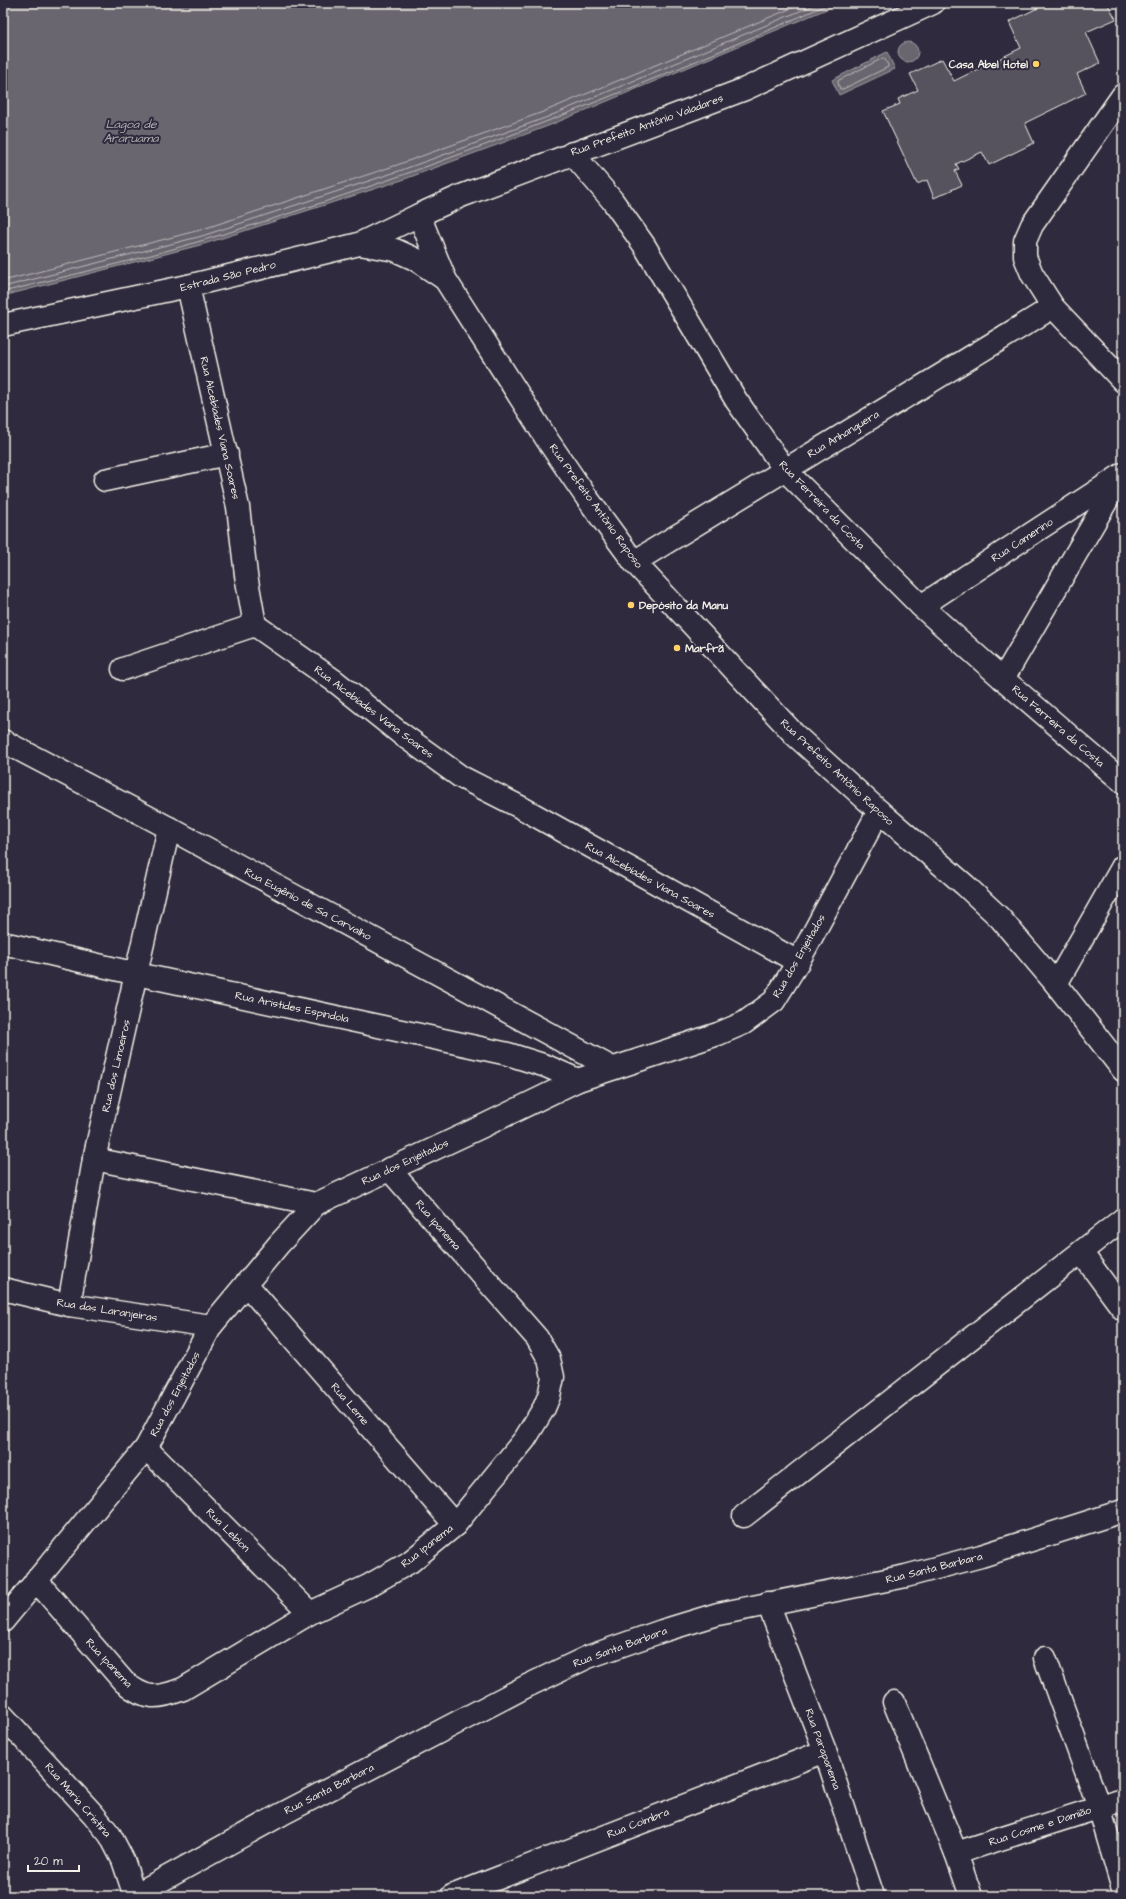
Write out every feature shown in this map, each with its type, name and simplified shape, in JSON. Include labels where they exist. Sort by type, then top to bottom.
[{"type":"street","name":"Rua Prefeito Antônio Valadares","points":[[359,244],[419,215],[572,153],[659,122],[745,88],[933,3]]},
{"type":"street","points":[[1123,95],[1032,225],[1025,241],[1025,257],[1032,274],[1053,307],[1123,381]]},
{"type":"street","name":"Rua Ferreira da Costa","points":[[572,153],[612,200],[644,245],[736,400],[785,470],[921,606],[1123,782]]},
{"type":"street","name":"Rua Prefeito Antônio Raposo","points":[[419,215],[446,279],[548,440],[587,498],[634,562],[795,735],[878,811],[966,886],[1000,918],[1056,984],[1123,1070]]},
{"type":"street","name":"Estrada São Pedro","points":[[3,326],[188,286],[359,244],[396,250],[415,258],[446,279]]},
{"type":"street","name":"Rua Alcebíades Viana Soares","points":[[188,286],[238,507],[246,575],[255,625],[336,682],[400,733],[461,777],[522,808],[798,962]]},
{"type":"street","name":"Rua Anhanguera","points":[[634,562],[1053,307]]},
{"type":"street","points":[[105,480],[227,454]]},
{"type":"street","name":"Rua Camerino","points":[[921,606],[1123,474]]},
{"type":"street","name":"Rua Camerino","points":[[1003,679],[1123,474]]},
{"type":"street","points":[[123,669],[255,625]]},
{"type":"street","name":"Rua Eugênio de Sa Carvalho","points":[[3,741],[169,828],[612,1068]]},
{"type":"street","name":"Rua dos Enjeitados","points":[[3,1621],[146,1448],[211,1326],[316,1204],[578,1080],[718,1034],[744,1023],[774,1001],[798,962],[878,811]]},
{"type":"street","name":"Rua dos Limoeiros","points":[[69,1305],[94,1159],[169,828]]},
{"type":"street","points":[[1056,984],[1123,866]]},
{"type":"street","name":"Rua Aristides Espindola","points":[[3,943],[137,974],[508,1054],[546,1066],[578,1080]]},
{"type":"street","points":[[94,1159],[316,1204]]},
{"type":"street","name":"Rua Ipanema","points":[[36,1580],[124,1682],[138,1693],[153,1696],[167,1695],[183,1689],[310,1612],[368,1586],[410,1562],[455,1524],[524,1439],[544,1408],[549,1396],[553,1377],[549,1359],[537,1338],[389,1170]]},
{"type":"street","points":[[744,1516],[1123,1219]]},
{"type":"street","points":[[1081,1252],[1123,1309]]},
{"type":"street","name":"Rua Leme","points":[[246,1284],[455,1524]]},
{"type":"street","name":"Rua das Laranjeiras","points":[[3,1289],[69,1305],[211,1326]]},
{"type":"street","name":"Rua Leblon","points":[[146,1448],[310,1612]]},
{"type":"street","name":"Rua Santa Barbara","points":[[135,1896],[282,1814],[527,1686],[588,1657],[718,1614],[833,1592],[906,1576],[981,1556],[1123,1512]]},
{"type":"street","name":"Rua Parapanema","points":[[768,1604],[825,1751],[873,1896]]},
{"type":"street","points":[[1045,1658],[1099,1807],[1123,1889]]},
{"type":"street","points":[[894,1702],[956,1853],[971,1896]]},
{"type":"street","name":"Rua Maria Cristina","points":[[3,1716],[93,1814],[110,1835],[124,1860],[135,1896]]},
{"type":"street","name":"Rua Coimbra","points":[[452,1896],[825,1751]]},
{"type":"street","name":"Rua Cosme e Damião","points":[[956,1853],[1123,1800]]},
{"type":"water","name":"Lagoa de Araruama","points":[[3,3],[841,3],[548,126],[402,180],[204,244],[3,296]]},
{"type":"water","points":[[908,42],[915,45],[918,52],[915,59],[908,62],[901,59],[898,52],[901,45]]},
{"type":"water","points":[[887,52],[895,69],[839,95],[832,80]]},
{"type":"building","points":[[1048,3],[1107,3],[1116,19],[1086,32],[1100,63],[1077,74],[1086,93],[1025,123],[1034,143],[989,165],[982,152],[956,164],[959,169],[955,171],[962,185],[934,198],[927,180],[917,184],[883,111],[900,104],[898,99],[918,90],[910,74],[942,59],[954,81],[1021,48],[1009,22]]},
{"type":"place","name":"Casa Abel Hotel","points":[[1036,64]]},
{"type":"place","name":"Depósito da Manu","points":[[631,605]]},
{"type":"place","name":"Marfrã","points":[[677,648]]}]
